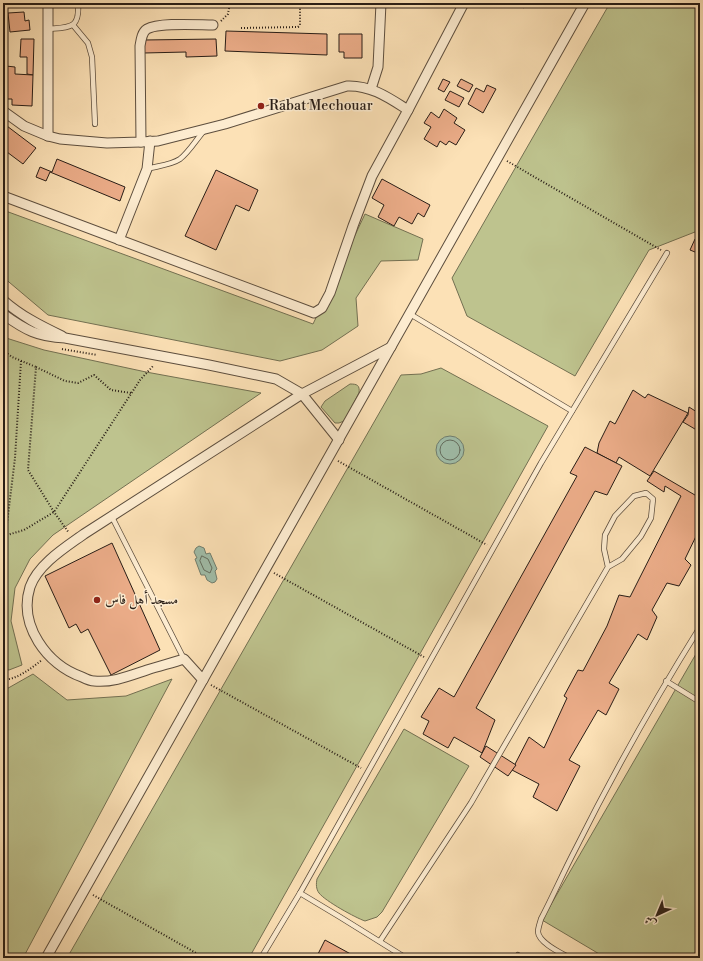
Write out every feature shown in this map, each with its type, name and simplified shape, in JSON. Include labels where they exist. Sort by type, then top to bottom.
[{"type":"street","points":[[48,3],[48,136]]},
{"type":"street","points":[[371,89],[378,67],[380,3]]},
{"type":"street","points":[[3,196],[314,313],[325,304],[330,293],[372,176],[464,3]]},
{"type":"street","points":[[46,958],[585,3]]},
{"type":"street","points":[[119,240],[147,169],[140,46],[141,39],[147,29],[162,26],[213,25]]},
{"type":"street","points":[[3,111],[24,126],[48,136],[60,139],[107,143],[158,141],[264,112],[337,88],[356,85],[383,94],[408,110]]},
{"type":"street","points":[[3,300],[29,320],[65,338]]},
{"type":"street","points":[[3,314],[20,326],[48,337],[65,338],[276,379],[302,394],[339,440]]},
{"type":"street","points":[[203,680],[184,659],[112,681],[92,681],[59,666],[48,656],[37,640],[29,619],[27,606],[30,586],[39,571],[58,553],[75,541],[302,394],[391,347]]},
{"type":"lane","points":[[48,29],[66,28],[73,25],[77,20],[79,13],[78,3]]},
{"type":"lane","points":[[73,25],[88,43],[92,57],[95,124]]},
{"type":"lane","points":[[147,169],[175,162],[180,159],[184,156],[204,129]]},
{"type":"lane","points":[[261,958],[300,893],[492,548],[667,253]]},
{"type":"lane","points":[[410,314],[572,411]]},
{"type":"lane","points":[[380,941],[471,803],[608,567],[622,559],[641,536],[651,518],[653,499],[646,493],[634,496],[615,516],[605,536],[604,550],[608,567]]},
{"type":"lane","points":[[112,517],[184,659]]},
{"type":"lane","points":[[570,958],[540,938],[538,931],[541,919],[575,850],[666,681],[700,627]]},
{"type":"lane","points":[[666,681],[700,702]]},
{"type":"lane","points":[[300,893],[406,958]]},
{"type":"path","points":[[213,25],[222,21],[228,14],[230,3]]},
{"type":"path","points":[[241,28],[298,27],[300,25],[300,3]]},
{"type":"path","points":[[499,157],[667,253]]},
{"type":"path","points":[[3,350],[12,357],[65,381],[78,383],[94,375],[111,390],[132,393]]},
{"type":"path","points":[[3,556],[4,536],[15,458],[21,360]]},
{"type":"path","points":[[4,536],[24,530],[54,512],[140,380],[154,365]]},
{"type":"path","points":[[36,367],[28,470],[54,512],[75,541]]},
{"type":"path","points":[[330,456],[492,548]]},
{"type":"path","points":[[266,568],[430,660]]},
{"type":"path","points":[[3,680],[12,680],[48,656]]},
{"type":"path","points":[[203,680],[368,772]]},
{"type":"path","points":[[84,891],[205,958]]},
{"type":"green space","points":[[610,3],[700,3],[700,230],[649,250],[575,376],[467,316],[452,278]]},
{"type":"green space","points":[[3,210],[313,324],[365,214],[423,239],[418,260],[381,261],[356,298],[358,326],[322,350],[280,361],[48,315],[3,277]]},
{"type":"green space","points":[[3,337],[44,350],[146,372],[261,393],[53,535],[30,559],[15,588],[11,621],[22,665],[9,670],[3,669]]},
{"type":"green space","points":[[441,368],[548,426],[249,958],[67,958],[401,375],[421,374]]},
{"type":"green space","points":[[350,384],[358,386],[359,393],[344,421],[335,423],[321,407],[325,401]]},
{"type":"green space","points":[[700,647],[700,958],[606,958],[542,920]]},
{"type":"green space","points":[[33,674],[67,700],[126,696],[172,679],[23,958],[3,958],[3,691]]},
{"type":"green space","points":[[404,729],[469,766],[382,912],[377,917],[365,921],[341,909],[322,896],[317,890],[317,879]]},
{"type":"water","points":[[450,436],[460,440],[464,450],[460,460],[450,464],[440,460],[436,450],[440,440]]},
{"type":"water","points":[[199,546],[204,548],[206,554],[210,553],[217,569],[215,571],[217,579],[215,582],[212,583],[207,580],[205,575],[201,575],[194,552]]},
{"type":"building","points":[[17,3],[36,3],[36,7],[17,7]]},
{"type":"building","points":[[517,3],[527,3],[524,8]]},
{"type":"building","points":[[24,12],[25,21],[29,20],[30,30],[10,32],[8,13]]},
{"type":"building","points":[[226,31],[327,34],[327,55],[225,51]]},
{"type":"building","points":[[339,34],[362,34],[362,58],[344,58],[344,52],[339,52]]},
{"type":"building","points":[[21,39],[34,39],[33,75],[27,74],[27,57],[20,57]]},
{"type":"building","points":[[216,39],[217,56],[186,57],[186,52],[144,53],[144,40]]},
{"type":"building","points":[[6,66],[15,67],[15,74],[33,75],[32,106],[12,105],[12,99],[5,99]]},
{"type":"building","points":[[443,79],[450,82],[444,92],[438,89]]},
{"type":"building","points":[[461,79],[473,85],[469,92],[457,86]]},
{"type":"building","points":[[487,85],[496,89],[483,113],[468,104],[476,88],[484,92]]},
{"type":"building","points":[[450,91],[464,98],[459,107],[445,100]]},
{"type":"building","points":[[444,109],[457,118],[454,123],[465,130],[456,145],[449,141],[446,145],[440,141],[437,147],[424,139],[431,127],[424,123],[431,112],[439,118]]},
{"type":"building","points":[[3,123],[36,148],[23,164],[3,149]]},
{"type":"building","points":[[57,159],[125,187],[120,201],[50,172],[46,181],[36,177],[40,167],[52,172]]},
{"type":"building","points":[[216,170],[258,190],[249,211],[236,205],[216,250],[185,236]]},
{"type":"building","points":[[382,179],[430,205],[424,217],[418,213],[412,224],[399,217],[394,226],[378,217],[384,205],[372,198]]},
{"type":"building","points":[[695,239],[700,242],[700,254],[690,250]]},
{"type":"building","points":[[633,390],[645,398],[648,394],[688,413],[650,476],[619,457],[616,463],[597,453],[599,443],[610,421],[615,424]]},
{"type":"building","points":[[689,407],[700,414],[700,432],[683,422],[688,415]]},
{"type":"building","points":[[585,447],[622,466],[607,495],[595,491],[476,708],[495,720],[482,753],[454,737],[448,748],[423,734],[429,721],[421,717],[439,688],[454,697],[577,476],[570,473]]},
{"type":"building","points":[[654,471],[700,498],[700,528],[685,559],[691,565],[679,586],[667,583],[652,610],[657,617],[647,640],[638,634],[609,683],[619,689],[606,715],[598,710],[569,760],[580,766],[557,811],[533,797],[539,784],[512,770],[529,737],[544,748],[567,698],[564,696],[578,670],[583,671],[607,626],[619,595],[630,597],[681,496],[665,486],[664,492],[647,481]]},
{"type":"building","name":"مسجد أهل فاس","points":[[112,543],[160,650],[111,675],[88,629],[81,633],[76,624],[69,628],[45,576]]},
{"type":"building","points":[[486,746],[516,765],[508,776],[480,757]]},
{"type":"building","points":[[325,940],[358,958],[316,958]]},
{"type":"place","name":"Rabat Mechouar","points":[[261,106]]},
{"type":"place","name":"مسجد أهل فاس","points":[[97,600]]}]
